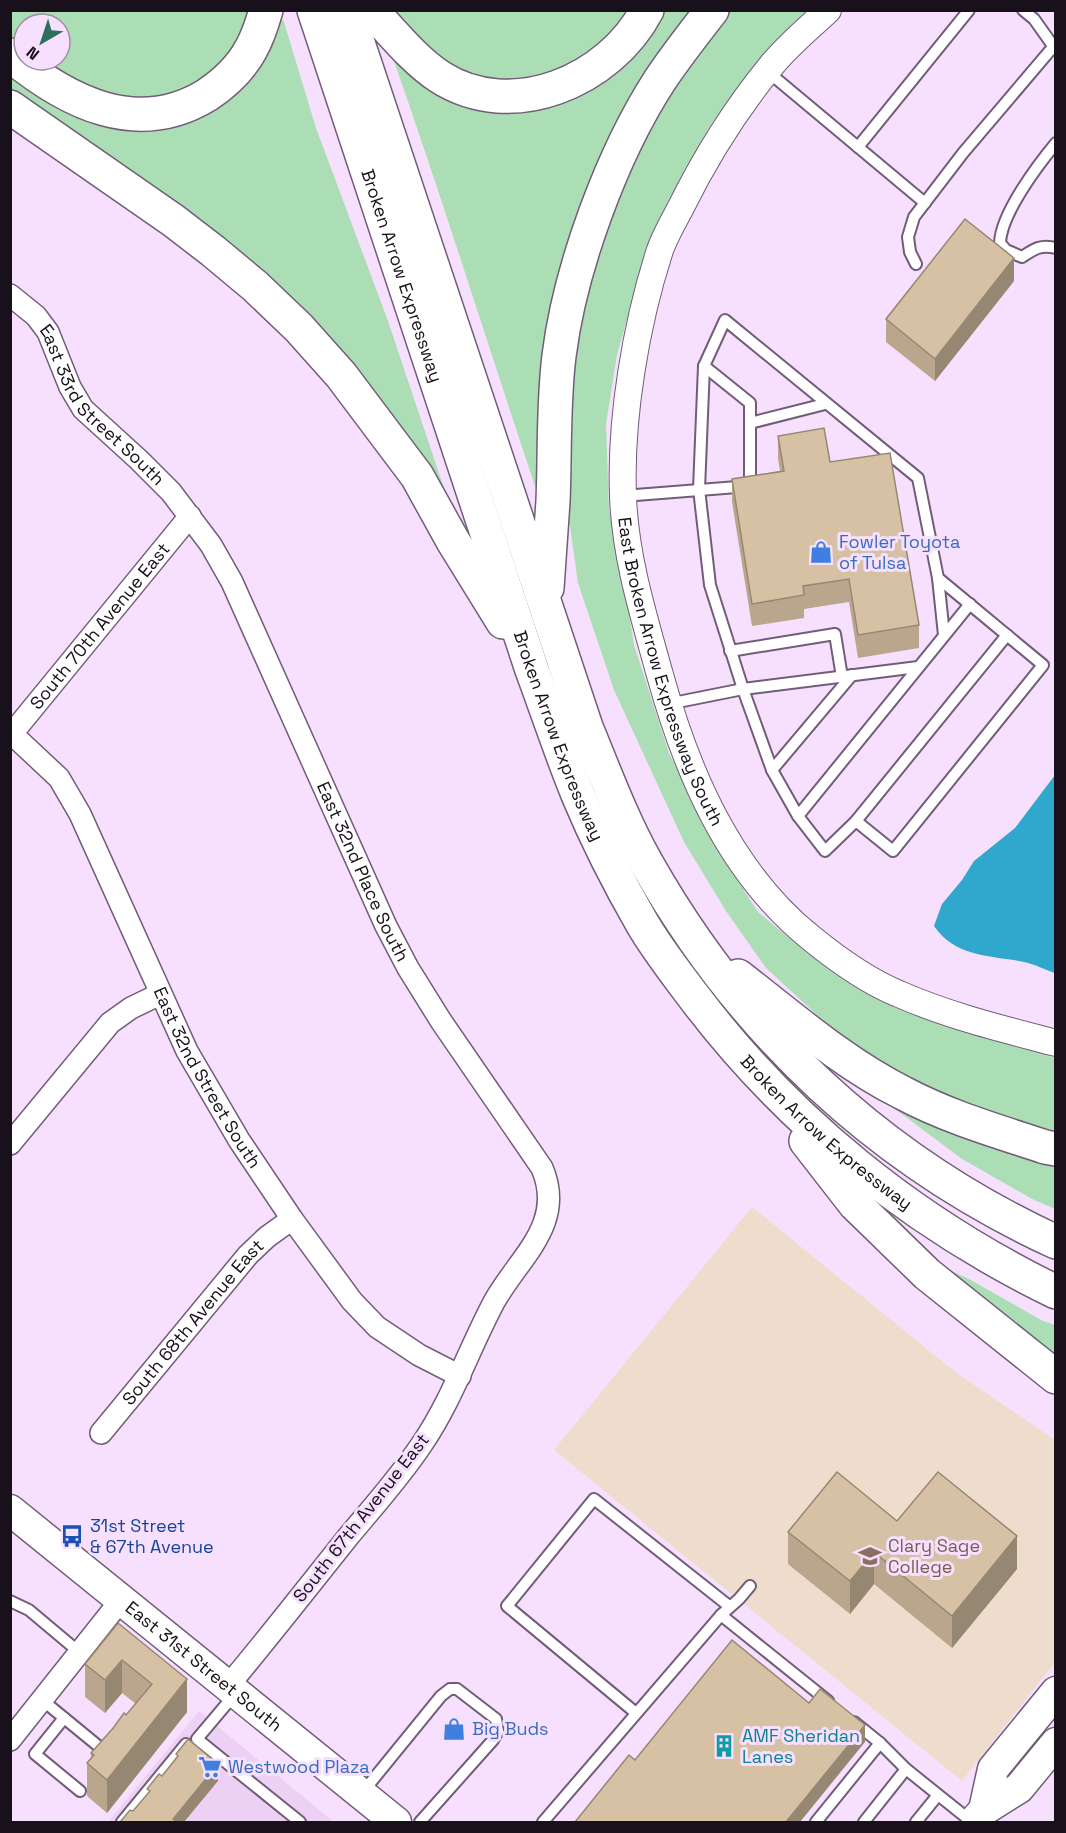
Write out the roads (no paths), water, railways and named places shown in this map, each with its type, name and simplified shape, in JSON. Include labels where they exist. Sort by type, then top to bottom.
[{"type":"highway","points":[[10,55],[30,72],[85,103],[112,112],[134,115],[156,114],[178,109],[198,100],[228,78],[251,49],[266,10]]},
{"type":"highway","name":"Broken Arrow Expressway","points":[[314,10],[532,670],[580,798],[608,860],[643,925],[718,1029],[792,1108],[830,1144],[935,1223],[981,1253],[1056,1292]]},
{"type":"highway","name":"Broken Arrow Expressway","points":[[347,10],[586,727],[629,829],[647,864],[700,948],[755,1017],[784,1050],[846,1109],[890,1145],[940,1180],[986,1207],[1056,1242]]},
{"type":"highway","points":[[371,10],[418,59],[441,77],[462,87],[484,93],[506,95],[532,94],[554,89],[589,73],[618,52],[633,34],[647,10]]},
{"type":"highway","points":[[545,604],[553,501],[558,367],[569,302],[590,230],[611,174],[660,81],[712,10]]},
{"type":"highway","points":[[10,107],[206,245],[255,286],[299,328],[347,383],[417,476],[453,541],[532,670]]},
{"type":"highway","points":[[700,948],[852,1063],[903,1094],[963,1120],[1045,1148],[1056,1149]]},
{"type":"highway","points":[[718,1029],[855,1204],[927,1274],[1056,1377]]},
{"type":"main road","name":"East 31st Street South","points":[[10,1510],[379,1811]]},
{"type":"main road","points":[[982,1819],[993,1769],[1056,1692]]},
{"type":"main road","points":[[982,1819],[1019,1788],[1056,1743]]},
{"type":"street","name":"East Broken Arrow Expressway South","points":[[828,10],[773,63],[730,120],[692,186],[661,248],[637,341],[627,404],[623,496],[633,576],[668,704],[704,800],[752,878],[808,936],[844,963],[900,995],[958,1015],[1056,1043]]},
{"type":"street","name":"East 33rd Street South","points":[[10,295],[36,316],[48,332],[70,387],[83,409],[171,492],[190,516]]},
{"type":"street","name":"South 70th Avenue East","points":[[11,735],[190,516]]},
{"type":"street","name":"East 32nd Place South","points":[[190,516],[211,545],[232,582],[386,926],[408,968],[441,1021],[542,1168],[549,1196],[548,1215]]},
{"type":"street","name":"East 32nd Street South","points":[[11,735],[31,750],[59,778],[80,814],[160,994],[211,1095],[292,1219],[352,1300],[377,1327],[419,1355],[460,1376]]},
{"type":"street","points":[[10,1144],[102,1031],[130,1008],[160,994]]},
{"type":"street","name":"South 67th Avenue East","points":[[232,1690],[406,1466],[427,1435],[460,1376],[482,1324],[506,1282],[534,1244],[548,1215]]},
{"type":"street","name":"South 68th Avenue East","points":[[101,1433],[248,1255],[267,1237],[292,1219]]},
{"type":"street","points":[[10,1740],[121,1600]]},
{"type":"lane","points":[[858,147],[969,10]]},
{"type":"lane","points":[[916,264],[910,252],[908,237],[914,217],[963,153],[1054,48],[1034,19],[1023,10]]},
{"type":"lane","points":[[767,71],[925,203]]},
{"type":"lane","points":[[1056,142],[1012,207],[1000,231],[1000,243],[1012,253],[1022,256],[1043,246],[1056,248]]},
{"type":"lane","points":[[944,635],[938,578],[918,478],[725,320],[704,366],[699,489],[710,585],[742,689],[772,770],[798,816],[825,850],[856,821],[1007,634]]},
{"type":"lane","points":[[623,496],[750,486],[750,403],[704,366]]},
{"type":"lane","points":[[750,423],[825,404]]},
{"type":"lane","points":[[856,821],[893,850],[1043,665],[938,578]]},
{"type":"lane","points":[[798,816],[970,604]]},
{"type":"lane","points":[[730,651],[835,634],[847,676]]},
{"type":"lane","points":[[668,704],[742,689],[918,667]]},
{"type":"lane","points":[[772,770],[847,676]]},
{"type":"lane","points":[[636,1713],[507,1606],[594,1499],[729,1606]]},
{"type":"lane","points":[[543,1822],[721,1615],[750,1586]]},
{"type":"lane","points":[[10,1601],[29,1610],[80,1652]]},
{"type":"lane","points":[[721,1615],[880,1743],[906,1769],[938,1795],[982,1819]]},
{"type":"lane","points":[[379,1811],[441,1696],[450,1689],[457,1689],[496,1719],[498,1731],[493,1740],[420,1822]]},
{"type":"lane","points":[[122,1822],[183,1745],[197,1739],[232,1690]]},
{"type":"lane","points":[[41,1699],[109,1755]]},
{"type":"lane","points":[[64,1718],[35,1754],[80,1791]]},
{"type":"lane","points":[[197,1739],[300,1822]]},
{"type":"lane","points":[[816,1822],[880,1743]]},
{"type":"lane","points":[[864,1822],[906,1769]]},
{"type":"lane","points":[[916,1822],[938,1795]]},
{"type":"water","points":[[1055,775],[1055,973],[1028,963],[963,950],[943,936],[934,926],[942,904],[974,861],[1015,828]]},
{"type":"place","name":"Fowler Toyota of Tulsa","points":[[821,552]]},
{"type":"place","name":"31st Street & 67th Avenue","points":[[72,1536]]},
{"type":"place","name":"Clary Sage College","points":[[870,1556]]},
{"type":"place","name":"Big Buds","points":[[454,1729]]},
{"type":"place","name":"AMF Sheridan Lanes","points":[[724,1746]]},
{"type":"place","name":"Westwood Plaza","points":[[210,1767]]}]
